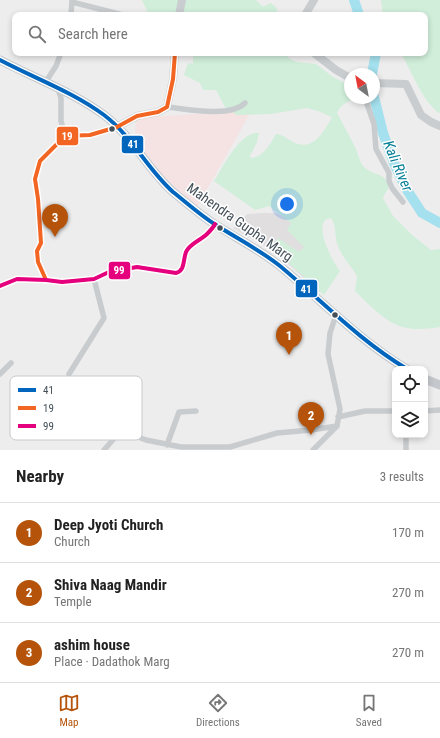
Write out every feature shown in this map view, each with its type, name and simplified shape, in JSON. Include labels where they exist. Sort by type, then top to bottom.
[{"type":"main road","points":[[180,12],[182,0]]},
{"type":"main road","points":[[307,12],[314,0]]},
{"type":"main road","points":[[117,127],[137,116],[158,112],[168,107],[173,79],[174,56]]},
{"type":"main road","points":[[318,56],[344,75]]},
{"type":"main road","name":"Mahendra Gupha Marg","points":[[0,60],[45,82],[96,110],[124,133],[154,172],[172,191],[215,224],[269,258],[336,315],[403,366]]},
{"type":"main road","points":[[380,83],[404,83],[408,85],[421,115],[440,126]]},
{"type":"main road","points":[[428,380],[440,385]]},
{"type":"street","points":[[71,12],[72,1],[112,12]]},
{"type":"street","points":[[45,82],[56,66],[60,56]]},
{"type":"street","points":[[58,89],[61,98],[61,121],[65,136]]},
{"type":"street","points":[[168,107],[198,111],[223,111],[237,108],[245,103]]},
{"type":"street","points":[[367,104],[374,124],[376,149],[389,173],[389,181],[392,188],[404,202]]},
{"type":"street","points":[[46,280],[38,262],[37,251],[41,243],[35,179],[40,162],[65,136],[90,135],[117,127]]},
{"type":"street","points":[[0,286],[17,279],[62,282],[94,279],[109,272],[137,267],[176,273],[180,272],[182,270],[188,248],[207,234],[215,224]]},
{"type":"street","points":[[69,374],[104,318],[94,279]]},
{"type":"street","points":[[313,450],[337,426],[340,409],[328,354],[330,333],[336,315]]},
{"type":"street","points":[[0,374],[11,362]]},
{"type":"street","points":[[338,417],[365,411],[392,410]]},
{"type":"street","points":[[428,411],[440,410]]},
{"type":"street","points":[[167,445],[179,412],[196,411]]},
{"type":"street","points":[[142,438],[181,447],[230,447],[277,433],[337,426]]},
{"type":"street","points":[[406,438],[406,450]]},
{"type":"street","points":[[104,450],[112,440]]},
{"type":"shaded area","points":[[252,110],[197,207],[165,181],[137,144],[135,130],[136,121],[151,117]]},
{"type":"shaded area","points":[[275,213],[284,216],[291,222],[334,279],[317,294],[304,278],[275,252],[233,228],[247,214]]},
{"type":"green space","points":[[142,0],[256,0],[262,6],[270,3],[277,9],[277,12],[148,12]]},
{"type":"green space","points":[[381,0],[440,0],[440,113],[437,112],[427,101],[403,56],[428,56],[428,12],[383,12]]},
{"type":"green space","points":[[193,56],[287,56],[297,62],[316,64],[333,77],[344,82],[344,104],[337,113],[355,147],[361,162],[369,171],[382,176],[387,181],[389,186],[383,198],[393,216],[411,234],[431,250],[440,249],[440,327],[418,329],[399,326],[383,317],[355,291],[357,276],[340,250],[337,243],[334,224],[331,218],[325,221],[323,226],[323,234],[333,260],[340,271],[324,295],[271,247],[278,238],[299,252],[304,247],[287,230],[291,223],[269,206],[255,210],[214,181],[233,151],[245,138],[252,134],[259,133],[257,142],[250,156],[251,158],[263,153],[276,134],[297,144],[309,144],[323,133],[332,117],[307,108],[271,114],[237,115],[225,107],[216,90],[203,90],[200,83],[184,75],[188,63],[193,64]]},
{"type":"waterway","name":"Kali River","points":[[354,0],[358,12]]},
{"type":"waterway","name":"Kali River","points":[[373,68],[375,56]]},
{"type":"waterway","name":"Kali River","points":[[376,104],[383,133],[394,163],[407,190],[422,213],[440,223]]},
{"type":"transit line","name":"19","points":[[46,280],[38,262],[37,251],[41,243],[35,179],[40,161],[65,136],[90,135],[117,127],[137,116],[158,112],[167,107],[173,79],[175,56]]},
{"type":"transit line","name":"41","points":[[0,60],[66,92],[104,115],[123,133],[164,183],[199,214],[272,260],[296,279],[357,333],[402,366]]},
{"type":"transit line","name":"99","points":[[0,286],[17,279],[62,282],[94,279],[109,272],[137,267],[176,273],[181,270],[188,249],[192,244],[207,234],[215,224]]},
{"type":"place","name":"ashim house","points":[[55,237]]},
{"type":"place","name":"Deep Jyoti Church","points":[[289,355]]},
{"type":"place","name":"Shiva Naag Mandir","points":[[311,435]]}]
